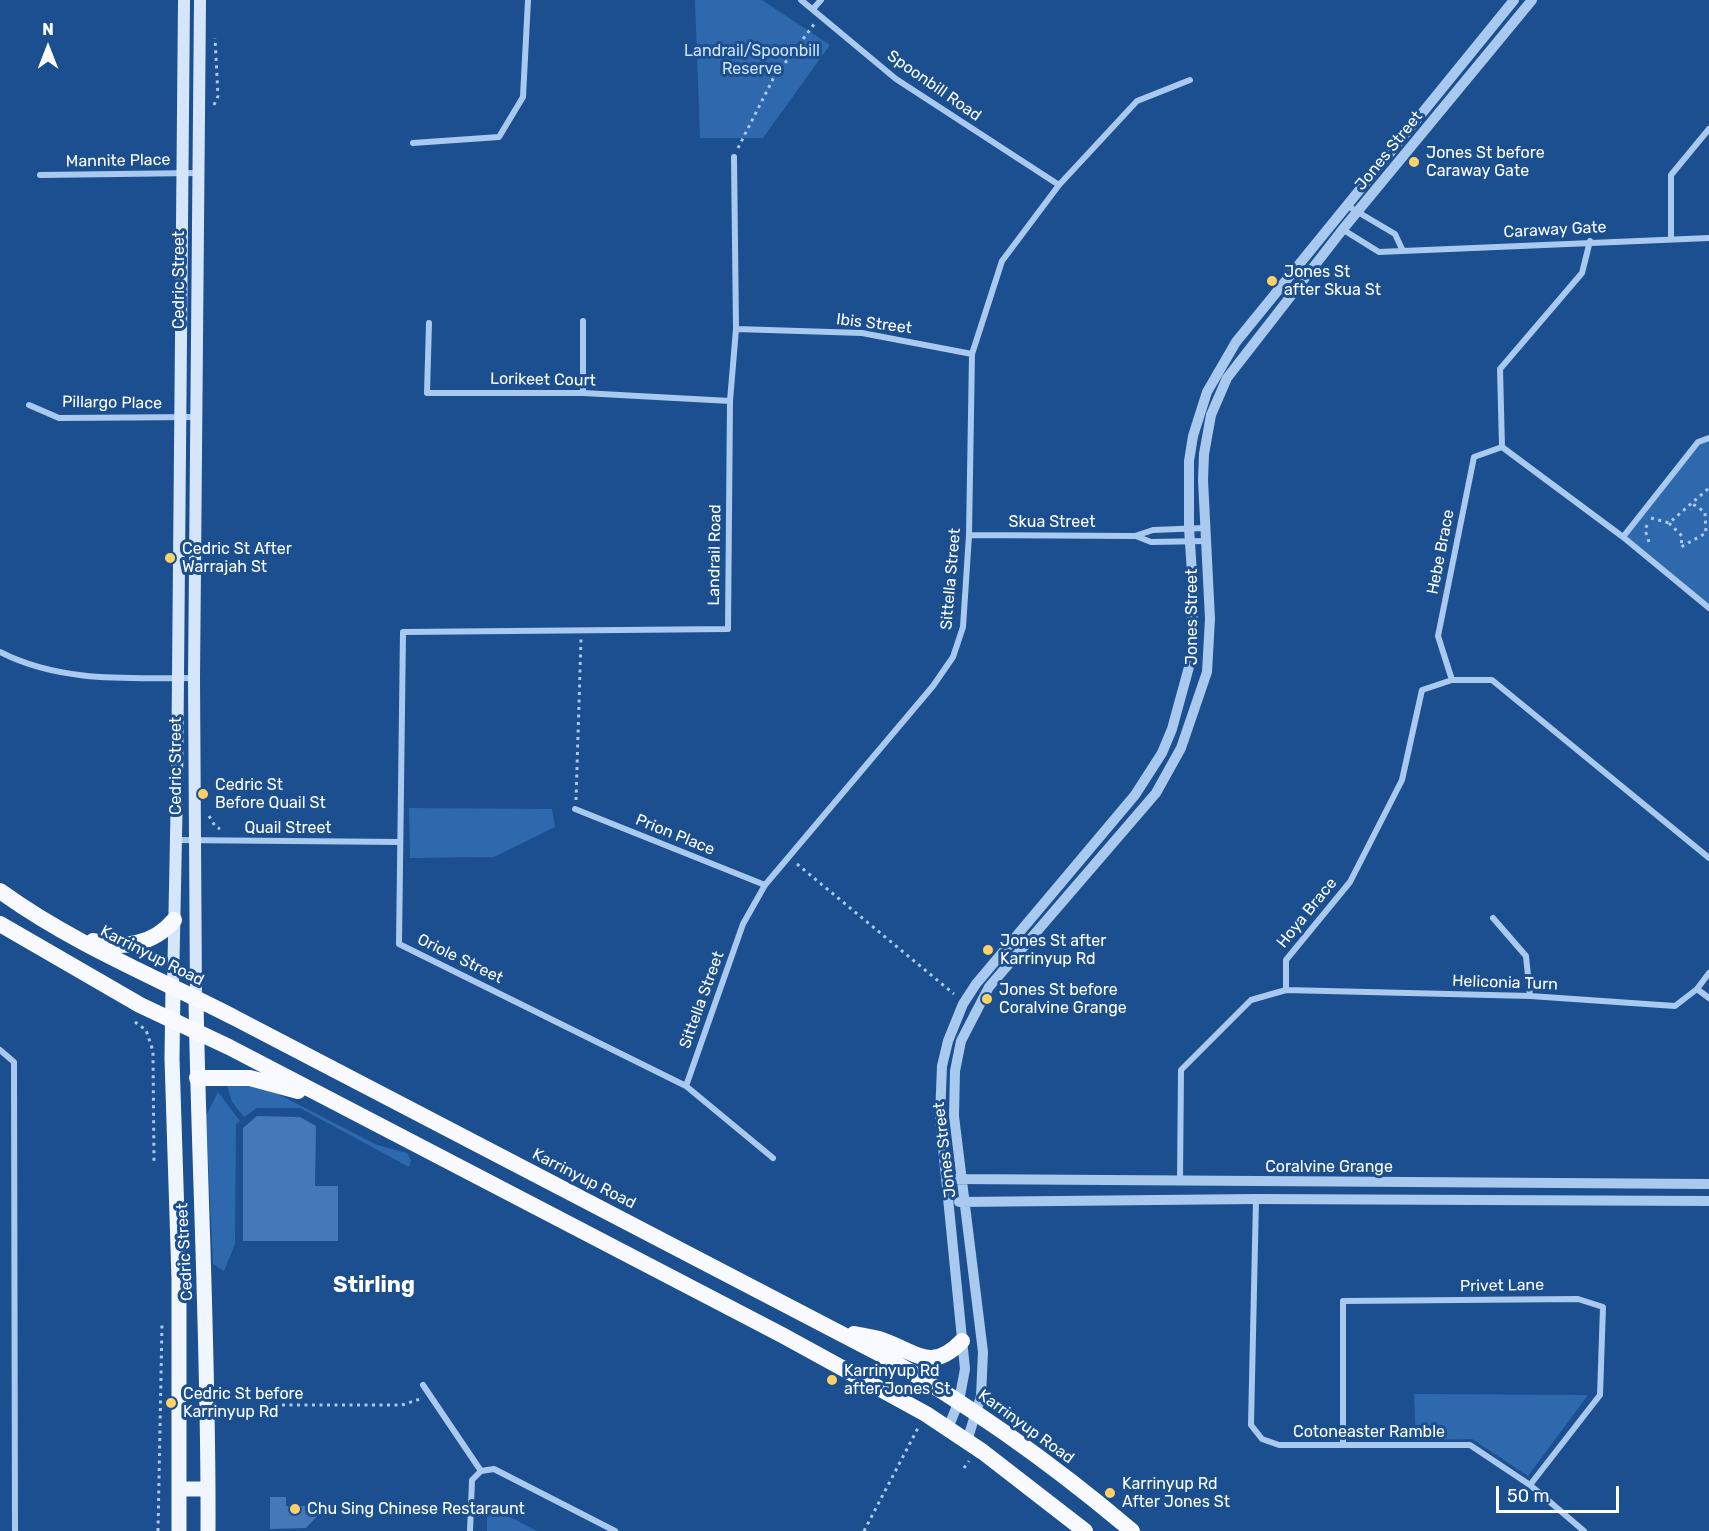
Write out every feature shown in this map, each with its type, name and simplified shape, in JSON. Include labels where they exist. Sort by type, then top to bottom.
[{"type":"highway","name":"Karrinyup Road","points":[[0,891],[27,911],[70,934],[839,1331],[977,1413],[1100,1504],[1132,1531]]},
{"type":"highway","points":[[70,934],[103,944],[128,945],[151,940],[174,920]]},
{"type":"highway","points":[[0,924],[172,1021],[197,1031],[782,1335],[948,1428],[1085,1531]]},
{"type":"highway","points":[[197,1078],[250,1078],[336,1103]]},
{"type":"highway","points":[[839,1331],[882,1340],[927,1359],[942,1356],[962,1341]]},
{"type":"main road","name":"Cedric Street","points":[[179,1531],[179,1280],[172,1021],[178,678],[184,0]]},
{"type":"main road","name":"Cedric Street","points":[[200,0],[194,678],[197,1078],[206,1279],[208,1531]]},
{"type":"main road","points":[[179,1280],[206,1279]]},
{"type":"main road","points":[[180,1489],[208,1489]]},
{"type":"street","points":[[413,143],[499,137],[523,97],[528,0]]},
{"type":"street","name":"Spoonbill Road","points":[[801,0],[896,80],[1059,185]]},
{"type":"street","points":[[813,9],[821,0]]},
{"type":"street","name":"Jones Street","points":[[948,1428],[959,1401],[965,1369],[940,1092],[948,1041],[963,1004],[991,964],[1136,795],[1162,753],[1181,705],[1192,656],[1194,599],[1189,528],[1189,461],[1198,413],[1207,392],[1236,342],[1332,221],[1514,0]]},
{"type":"street","name":"Jones Street","points":[[967,1441],[977,1413],[984,1380],[983,1352],[954,1105],[955,1071],[961,1041],[989,987],[1156,794],[1173,766],[1193,718],[1207,672],[1210,619],[1203,480],[1206,434],[1223,387],[1236,364],[1343,229],[1532,0]]},
{"type":"street","name":"Sittella Street","points":[[686,1086],[743,924],[765,885],[933,686],[953,657],[963,627],[969,535],[972,354],[1002,261],[1059,185],[1137,101],[1190,80]]},
{"type":"street","points":[[1671,237],[1671,175],[1709,129]]},
{"type":"street","name":"Landrail Road","points":[[403,632],[728,628],[730,401],[736,329],[734,157]]},
{"type":"street","name":"Mannite Place","points":[[40,175],[197,173]]},
{"type":"street","points":[[1346,205],[1395,234],[1402,249]]},
{"type":"street","name":"Caraway Gate","points":[[1332,221],[1379,252],[1402,249],[1429,251],[1671,237],[1709,238]]},
{"type":"street","points":[[1590,241],[1582,273],[1500,369],[1502,447],[1623,537],[1709,608]]},
{"type":"street","points":[[583,321],[583,393]]},
{"type":"street","name":"Lorikeet Court","points":[[429,323],[427,393],[583,393],[730,401]]},
{"type":"street","name":"Ibis Street","points":[[736,329],[862,333],[972,354]]},
{"type":"street","name":"Pillargo Place","points":[[29,405],[60,418],[197,417]]},
{"type":"street","points":[[1623,537],[1698,442],[1709,438]]},
{"type":"street","name":"Hebe Brace","points":[[1452,680],[1438,636],[1474,457],[1502,447]]},
{"type":"street","name":"Skua Street","points":[[969,535],[1135,536],[1153,530],[1205,528]]},
{"type":"street","name":"Skua Street","points":[[1135,536],[1151,542],[1206,541]]},
{"type":"street","name":"Oriole Street","points":[[403,632],[399,944],[686,1086],[773,1158]]},
{"type":"street","points":[[0,652],[30,665],[89,677],[194,678]]},
{"type":"street","points":[[1452,680],[1492,680],[1709,858]]},
{"type":"street","name":"Hoya Brace","points":[[1286,990],[1286,960],[1350,882],[1402,780],[1422,690],[1452,680]]},
{"type":"street","name":"Prion Place","points":[[575,809],[765,885]]},
{"type":"street","name":"Quail Street","points":[[176,840],[400,842]]},
{"type":"street","points":[[1493,918],[1526,956],[1530,996]]},
{"type":"street","name":"Heliconia Turn","points":[[1286,990],[1530,996],[1675,1006],[1696,989],[1709,973]]},
{"type":"street","points":[[1696,989],[1709,999]]},
{"type":"street","points":[[1180,1180],[1181,1070],[1251,1000],[1286,990]]},
{"type":"street","points":[[0,1050],[14,1062],[15,1531]]},
{"type":"street","name":"Coralvine Grange","points":[[948,1178],[1709,1184]]},
{"type":"street","name":"Coralvine Grange","points":[[950,1202],[1256,1199],[1709,1201]]},
{"type":"street","name":"Cotoneaster Ramble","points":[[1256,1199],[1251,1425],[1262,1439],[1280,1445],[1470,1445],[1530,1485],[1584,1531]]},
{"type":"street","name":"Privet Lane","points":[[1343,1445],[1343,1301],[1578,1299],[1603,1307],[1600,1395],[1530,1485]]},
{"type":"street","points":[[423,1385],[481,1471]]},
{"type":"street","points":[[470,1531],[472,1480],[481,1471],[494,1468],[615,1531]]},
{"type":"path","points":[[734,157],[773,79],[821,15]]},
{"type":"path","points":[[1669,523],[1709,488]]},
{"type":"path","points":[[1640,515],[1669,523],[1682,536],[1681,547],[1706,533],[1705,512],[1691,503]]},
{"type":"path","points":[[1650,518],[1645,530],[1650,545],[1658,552]]},
{"type":"path","points":[[575,809],[581,631]]},
{"type":"path","points":[[790,858],[949,988],[963,1004]]},
{"type":"path","points":[[134,1021],[146,1030],[153,1051],[154,1163]]},
{"type":"path","points":[[158,1531],[162,1316]]},
{"type":"path","points":[[267,1405],[402,1405],[430,1396]]},
{"type":"path","points":[[864,1531],[919,1426]]},
{"type":"green space","name":"Landrail/Spoonbill Reserve","points":[[695,0],[762,0],[830,45],[763,138],[700,138]]},
{"type":"green space","points":[[1709,438],[1709,608],[1623,537],[1698,442]]},
{"type":"green space","points":[[409,808],[552,809],[555,827],[494,857],[410,858]]},
{"type":"green space","points":[[239,1082],[276,1093],[377,1145],[407,1153],[411,1160],[409,1167],[300,1108],[257,1108],[244,1117],[232,1102],[227,1085]]},
{"type":"green space","points":[[218,1092],[240,1121],[236,1124],[235,1244],[224,1271],[213,1264],[206,1116]]},
{"type":"green space","points":[[1414,1394],[1588,1395],[1528,1476],[1472,1439],[1416,1440]]},
{"type":"green space","points":[[487,1505],[537,1531],[487,1531]]},
{"type":"building","points":[[257,1116],[300,1117],[316,1126],[315,1186],[338,1186],[338,1241],[243,1241],[243,1128]]},
{"type":"building","name":"Chu Sing Chinese Restaraunt","points":[[270,1497],[286,1497],[286,1506],[320,1506],[320,1513],[306,1528],[270,1529]]},
{"type":"place","name":"Jones St before Caraway Gate","points":[[1414,162]]},
{"type":"place","name":"Jones St after Skua St","points":[[1272,281]]},
{"type":"place","name":"Cedric St After Warrajah St","points":[[170,558]]},
{"type":"place","name":"Cedric St Before Quail St","points":[[203,794]]},
{"type":"place","name":"Jones St after Karrinyup Rd","points":[[988,950]]},
{"type":"place","name":"Jones St before Coralvine Grange","points":[[987,999]]},
{"type":"place","name":"Karrinyup Rd after Jones St","points":[[832,1380]]},
{"type":"place","name":"Cedric St before Karrinyup Rd","points":[[171,1403]]},
{"type":"place","name":"Karrinyup Rd After Jones St","points":[[1110,1493]]},
{"type":"place","name":"Chu Sing Chinese Restaraunt","points":[[295,1509]]},
{"type":"district","name":"Stirling","points":[[374,1286]]}]
